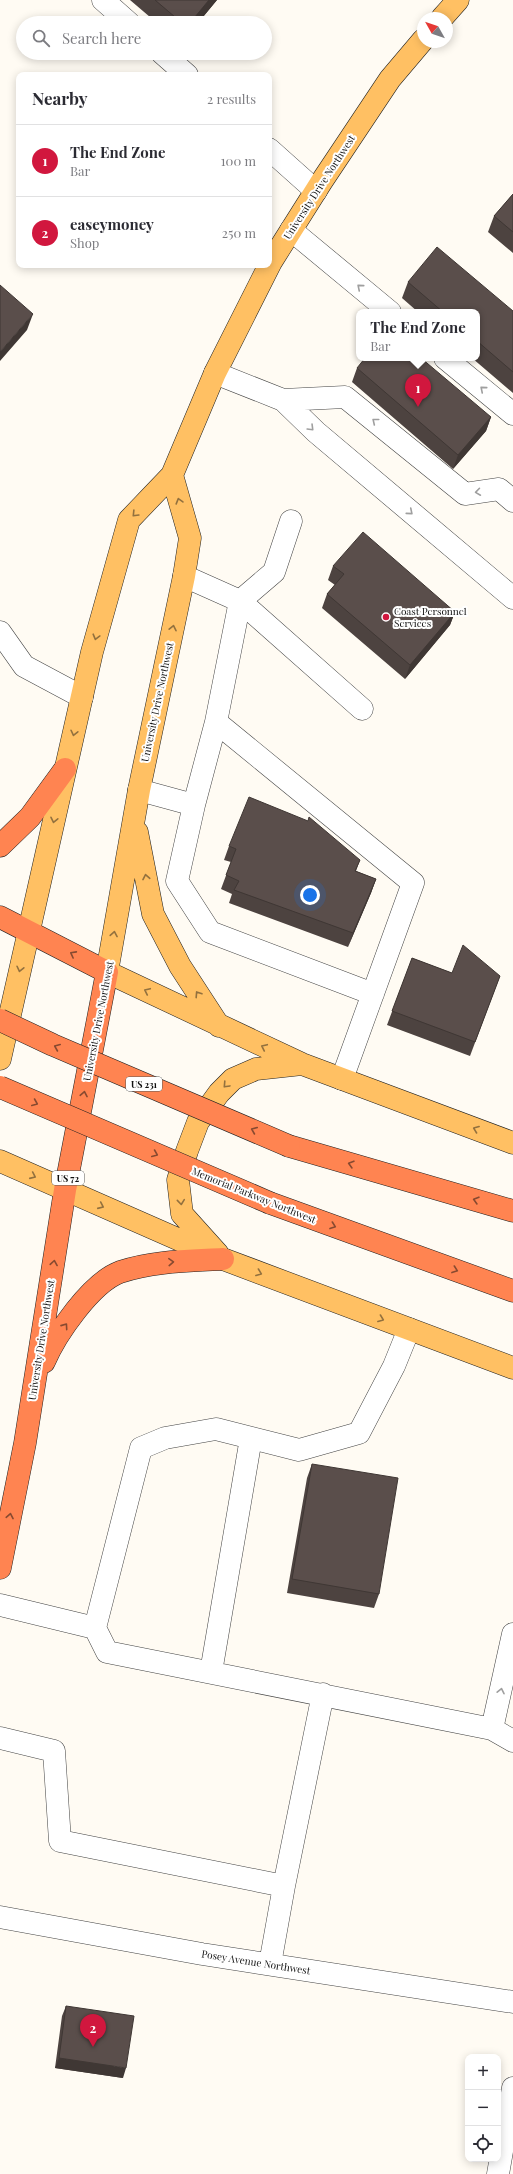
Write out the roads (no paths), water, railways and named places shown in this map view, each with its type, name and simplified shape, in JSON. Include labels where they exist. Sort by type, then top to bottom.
[{"type":"highway","points":[[0,846],[30,817],[65,768]]},
{"type":"highway","points":[[0,917],[108,972]]},
{"type":"highway","name":"University Drive Northwest","points":[[0,1568],[34,1385],[65,1190],[108,972]]},
{"type":"highway","name":"US 231","points":[[0,1020],[53,1045],[289,1146],[513,1211]]},
{"type":"highway","name":"Memorial Parkway Northwest","points":[[0,1087],[270,1203],[513,1291]]},
{"type":"highway","points":[[34,1385],[52,1343],[73,1314],[95,1289],[118,1273],[156,1263],[222,1259]]},
{"type":"main road","points":[[447,12],[458,0]]},
{"type":"main road","name":"University Drive Northwest","points":[[272,260],[390,79],[417,47]]},
{"type":"main road","name":"University Drive Northwest","points":[[0,1059],[92,652],[129,520],[172,475],[215,373],[268,268]]},
{"type":"main road","name":"University Drive Northwest","points":[[108,972],[139,790],[184,576],[190,538],[172,475]]},
{"type":"main road","points":[[134,819],[153,914],[180,966],[220,1026]]},
{"type":"main road","points":[[108,972],[302,1064],[513,1143]]},
{"type":"main road","points":[[222,1259],[182,1214],[178,1180],[198,1122],[219,1093],[232,1079],[256,1069],[302,1064]]},
{"type":"main road","points":[[0,1161],[222,1259],[513,1368]]},
{"type":"street","points":[[103,0],[121,16]]},
{"type":"street","points":[[170,60],[183,72]]},
{"type":"street","points":[[272,152],[316,191]]},
{"type":"street","points":[[291,230],[386,309]]},
{"type":"street","points":[[449,361],[513,414]]},
{"type":"street","points":[[215,373],[284,400],[316,432],[513,598]]},
{"type":"street","points":[[284,400],[345,396],[465,494],[499,489],[513,501]]},
{"type":"street","points":[[291,521],[274,572],[240,601],[216,722],[194,805],[177,881],[210,932],[373,994]]},
{"type":"street","points":[[184,576],[240,601],[362,709]]},
{"type":"street","points":[[0,632],[24,666],[82,697]]},
{"type":"street","points":[[216,722],[413,883],[342,1079]]},
{"type":"street","points":[[139,790],[194,805]]},
{"type":"street","points":[[409,1329],[394,1366],[359,1433],[299,1450],[216,1429],[165,1438],[141,1448],[96,1628],[107,1652],[492,1729],[513,1741]]},
{"type":"street","points":[[211,1672],[251,1438]]},
{"type":"street","points":[[0,1605],[96,1628]]},
{"type":"street","points":[[492,1729],[513,1634]]},
{"type":"street","points":[[270,1964],[284,1886],[323,1694]]},
{"type":"street","points":[[0,1738],[54,1751],[60,1841],[284,1886]]},
{"type":"street","name":"Posey Avenue Northwest","points":[[0,1917],[202,1954],[513,2002]]},
{"type":"street","points":[[498,2174],[513,2088]]},
{"type":"place","name":"The End Zone","points":[[418,407]]},
{"type":"place","name":"Coast Personnel Services","points":[[386,617]]},
{"type":"place","name":"easeymoney","points":[[93,2047]]}]
